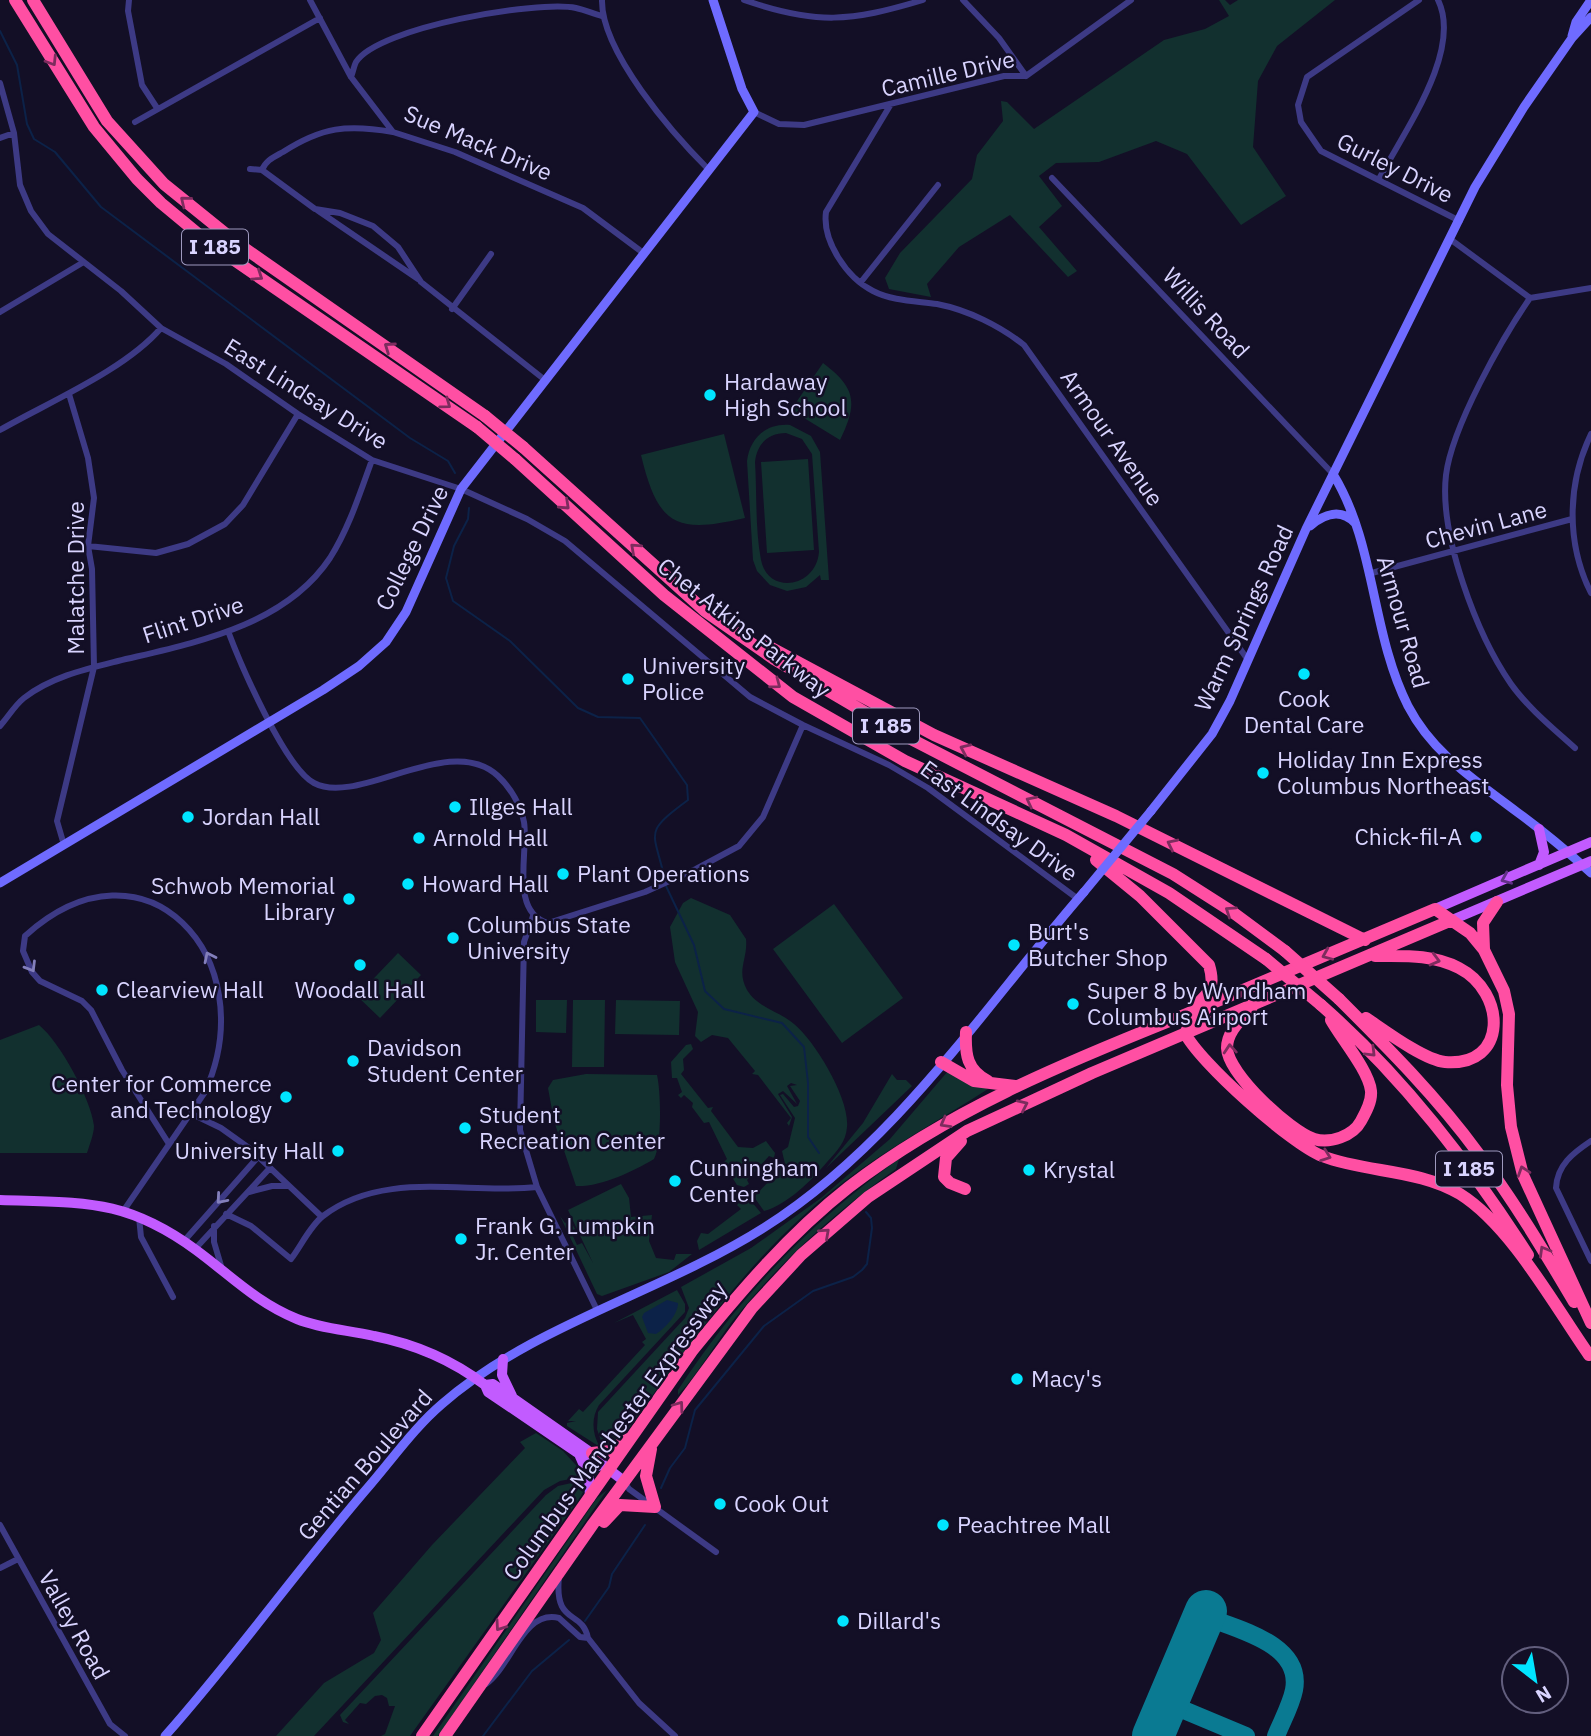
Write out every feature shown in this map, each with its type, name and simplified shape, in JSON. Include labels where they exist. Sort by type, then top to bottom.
[{"type":"highway","name":"Chet Atkins Parkway","points":[[33,0],[107,121],[164,184],[237,243],[481,421],[515,459],[664,595],[793,697],[905,761],[1066,835],[1169,892],[1266,959],[1321,1005],[1387,1069],[1445,1136],[1497,1207],[1590,1357]]},
{"type":"highway","name":"Chet Atkins Parkway","points":[[16,2],[94,127],[137,180],[208,242],[523,447],[705,611],[808,680],[906,737],[1173,874],[1231,911],[1285,951],[1339,999],[1417,1078],[1477,1152],[1524,1218],[1591,1331]]},
{"type":"highway","points":[[665,575],[766,645],[853,693],[934,735],[1116,816],[1365,940]]},
{"type":"highway","points":[[1066,835],[1140,896],[1209,965],[1213,980],[1211,992],[1185,1014]]},
{"type":"highway","points":[[1484,950],[1483,923],[1497,902]]},
{"type":"highway","points":[[1435,909],[1470,933],[1484,950],[1504,991],[1509,1014],[1507,1084],[1511,1127],[1523,1175],[1591,1322]]},
{"type":"highway","name":"Columbus-Manchester Expressway","points":[[422,1736],[590,1498],[606,1468],[636,1432],[692,1351],[736,1296],[795,1235],[849,1188],[935,1129],[1015,1086],[1435,909]]},
{"type":"highway","name":"Columbus-Manchester Expressway","points":[[445,1736],[624,1481],[752,1308],[801,1255],[896,1176],[982,1124],[1185,1033],[1451,920]]},
{"type":"highway","points":[[1339,999],[1391,1035],[1442,1062],[1469,1058],[1489,1042],[1496,1028],[1495,1013],[1488,997],[1462,969],[1422,956],[1367,956]]},
{"type":"highway","points":[[1220,999],[1196,1016],[1185,1033],[1203,1060],[1287,1136],[1320,1155],[1425,1180],[1458,1193],[1489,1216],[1590,1357]]},
{"type":"highway","points":[[1255,1005],[1229,1037],[1230,1061],[1248,1085],[1296,1129],[1315,1139],[1331,1140],[1344,1136],[1359,1125],[1368,1108],[1371,1090],[1365,1074],[1321,1005]]},
{"type":"highway","points":[[967,1032],[965,1052],[968,1064],[977,1075],[991,1083]]},
{"type":"highway","points":[[941,1062],[961,1076],[1015,1086]]},
{"type":"highway","points":[[965,1189],[950,1183],[944,1177],[944,1168],[951,1151],[982,1124]]},
{"type":"highway","points":[[586,1453],[610,1451],[636,1432]]},
{"type":"highway","points":[[561,1571],[571,1568],[610,1513],[620,1505],[655,1507],[646,1476],[653,1442]]},
{"type":"main road","points":[[713,0],[742,89],[754,112]]},
{"type":"main road","name":"Warm Springs Road","points":[[1572,38],[1576,22],[1591,0]]},
{"type":"main road","name":"Warm Springs Road","points":[[827,1178],[889,1122],[1081,896],[1212,734],[1306,529],[1475,187],[1572,38],[1591,18]]},
{"type":"main road","name":"College Drive","points":[[0,883],[271,721],[359,666],[386,642],[407,612],[461,489],[642,252],[754,112]]},
{"type":"main road","name":"Armour Road","points":[[1333,474],[1351,506],[1395,673],[1423,730],[1437,749],[1463,772],[1587,863],[1591,873]]},
{"type":"main road","points":[[1306,529],[1321,517],[1333,513],[1349,517],[1356,524]]},
{"type":"main road","points":[[1539,829],[1545,852],[1539,865]]},
{"type":"main road","name":"Columbus-Manchester Expressway","points":[[1435,909],[1591,842]]},
{"type":"main road","name":"Columbus-Manchester Expressway","points":[[1451,920],[1587,863]]},
{"type":"main road","name":"Gentian Boulevard","points":[[166,1736],[432,1413],[475,1377],[503,1359],[674,1278],[755,1233],[827,1178]]},
{"type":"main road","points":[[0,1200],[87,1202],[124,1210],[184,1241],[275,1310],[325,1328],[424,1349],[475,1377],[485,1385],[488,1392],[586,1453]]},
{"type":"main road","points":[[503,1359],[505,1383],[514,1399]]},
{"type":"main road","points":[[485,1385],[493,1384],[624,1481]]},
{"type":"main road","points":[[586,1453],[590,1498]]},
{"type":"street","points":[[129,0],[128,11],[142,85],[157,108]]},
{"type":"street","name":"Sue Mack Drive","points":[[310,0],[351,78],[393,132],[455,152],[583,208],[642,252]]},
{"type":"street","points":[[602,0],[602,16],[625,61],[673,133],[709,170]]},
{"type":"street","points":[[744,0],[797,14],[849,19],[886,13],[923,0]]},
{"type":"street","points":[[962,0],[999,38],[1026,76]]},
{"type":"street","name":"Camille Drive","points":[[754,112],[779,124],[804,125],[1004,76],[1026,76],[1131,0]]},
{"type":"street","name":"Gurley Drive","points":[[1419,0],[1307,77],[1299,96],[1301,122],[1321,151],[1460,221]]},
{"type":"street","points":[[1378,179],[1440,59],[1446,27],[1438,0]]},
{"type":"street","points":[[351,78],[356,60],[409,31],[525,8],[574,7],[602,16]]},
{"type":"street","points":[[135,121],[320,18]]},
{"type":"street","name":"East Lindsay Drive","points":[[0,83],[14,133],[20,185],[31,211],[48,233],[82,263],[121,291],[161,328],[226,364],[298,414],[372,460],[461,489],[527,519],[565,541],[750,697],[878,760],[928,788],[1081,896]]},
{"type":"street","points":[[891,104],[826,212],[824,226],[827,239],[861,282],[937,185]]},
{"type":"street","points":[[262,170],[269,160],[320,131],[360,127],[393,132]]},
{"type":"street","points":[[0,138],[14,133]]},
{"type":"street","points":[[250,169],[262,170],[421,282],[545,380]]},
{"type":"street","name":"Willis Road","points":[[1052,178],[1333,474]]},
{"type":"street","points":[[315,209],[340,212],[373,226],[398,247],[421,282]]},
{"type":"street","name":"Gurley Drive","points":[[1450,239],[1530,298]]},
{"type":"street","points":[[452,309],[491,254]]},
{"type":"street","points":[[0,312],[82,263]]},
{"type":"street","name":"Armour Avenue","points":[[861,282],[874,292],[901,300],[939,304],[962,312],[1006,331],[1024,345],[1248,660]]},
{"type":"street","points":[[1575,748],[1513,686],[1495,658],[1453,553],[1446,477],[1449,456],[1492,362],[1530,298],[1591,288]]},
{"type":"street","points":[[0,430],[69,394],[146,346],[161,328]]},
{"type":"street","name":"Malatche Drive","points":[[64,845],[57,821],[94,667],[92,569],[88,546],[93,498],[88,457],[69,394]]},
{"type":"street","points":[[88,546],[156,553],[188,544],[225,524],[243,505],[281,437],[298,414]]},
{"type":"street","points":[[1591,434],[1576,474],[1572,519],[1575,544],[1591,593]]},
{"type":"street","name":"Flint Drive","points":[[0,726],[21,700],[42,686],[94,667],[247,625],[283,604],[308,584],[329,560],[343,535],[372,460]]},
{"type":"street","name":"Chevin Lane","points":[[1368,575],[1572,519]]},
{"type":"street","points":[[228,631],[246,679],[299,770],[318,784],[345,786],[454,761],[475,763],[497,775],[510,790],[522,816],[525,900],[533,916],[548,923],[655,887],[739,846],[763,817],[803,725]]},
{"type":"street","points":[[124,1210],[192,1114],[214,1072],[220,1038],[218,982],[203,945],[173,915],[134,898],[103,896],[87,899],[38,924],[25,936],[23,951],[32,972],[40,981],[82,1001],[91,1010],[122,1070],[169,1144]]},
{"type":"street","points":[[533,916],[524,943],[520,1130],[537,1187],[598,1312]]},
{"type":"street","points":[[192,1114],[221,1128],[258,1157],[322,1217]]},
{"type":"street","points":[[1591,1141],[1567,1159],[1556,1178],[1556,1188],[1591,1261]]},
{"type":"street","points":[[184,1241],[258,1157]]},
{"type":"street","points":[[195,1249],[269,1169]]},
{"type":"street","points":[[247,1192],[272,1185],[288,1186]]},
{"type":"street","points":[[226,1214],[251,1226],[291,1259],[322,1217],[344,1205],[391,1187],[537,1187]]},
{"type":"street","points":[[139,1217],[141,1237],[173,1297]]},
{"type":"street","points":[[214,1226],[214,1242],[222,1270]]},
{"type":"street","points":[[624,1481],[716,1552]]},
{"type":"street","name":"Valley Road","points":[[0,1525],[110,1724],[125,1736]]},
{"type":"street","points":[[0,1568],[18,1559]]},
{"type":"street","points":[[561,1571],[557,1600],[587,1631],[588,1639],[639,1703],[675,1736]]},
{"type":"street","points":[[479,1689],[492,1679],[528,1629],[542,1619],[559,1618],[580,1637],[588,1639]]},
{"type":"green space","points":[[1219,0],[1225,0],[1230,5],[1238,0],[1335,0],[1277,46],[1258,81],[1253,147],[1286,196],[1241,225],[1187,154],[1156,141],[1099,162],[1056,163],[1039,176],[1062,206],[1039,227],[1077,271],[1068,277],[1010,215],[959,247],[927,284],[931,297],[889,289],[885,278],[900,253],[972,179],[977,155],[1003,121],[1001,101],[1007,102],[1034,129],[1164,40],[1205,29],[1229,16]]},
{"type":"green space","points":[[823,363],[842,380],[851,397],[850,416],[840,440],[791,410]]},
{"type":"green space","points":[[790,425],[811,436],[820,452],[829,580],[821,580],[820,575],[806,587],[787,591],[770,585],[757,571],[753,560],[747,461],[756,439],[767,429]],"holes":[[[786,433],[802,439],[812,454],[819,552],[810,573],[792,583],[782,582],[773,579],[765,571],[761,560],[755,462],[761,445],[769,437]]]},
{"type":"green space","points":[[724,434],[745,518],[702,525],[686,524],[674,519],[663,510],[655,497],[641,455]]},
{"type":"green space","points":[[808,459],[814,550],[767,553],[761,462]]},
{"type":"green space","points":[[691,898],[730,915],[746,939],[742,976],[747,990],[757,1001],[794,1024],[812,1043],[830,1071],[843,1101],[847,1127],[840,1146],[798,1191],[764,1211],[754,1197],[785,1164],[782,1151],[788,1147],[795,1118],[780,1095],[783,1094],[794,1107],[798,1106],[800,1101],[790,1086],[797,1085],[791,1083],[787,1086],[797,1104],[783,1091],[778,1094],[792,1117],[789,1126],[787,1123],[791,1118],[758,1075],[752,1074],[755,1071],[728,1038],[712,1035],[701,1042],[695,1036],[698,1012],[675,962],[670,927],[683,903]]},
{"type":"green space","points":[[834,904],[903,998],[842,1043],[773,949]]},
{"type":"green space","points":[[398,953],[421,975],[380,1018],[357,996]]},
{"type":"green space","points":[[536,1000],[567,1000],[566,1033],[536,1032]]},
{"type":"green space","points":[[573,1000],[605,1000],[604,1067],[572,1067]]},
{"type":"green space","points":[[616,1000],[680,1001],[679,1035],[615,1034]]},
{"type":"green space","points":[[39,1025],[65,1057],[87,1101],[94,1126],[87,1153],[0,1153],[0,1040]]},
{"type":"green space","points":[[691,1044],[693,1049],[683,1059],[684,1070],[681,1074],[708,1108],[713,1107],[711,1111],[738,1147],[753,1148],[766,1141],[775,1153],[774,1158],[769,1156],[744,1187],[737,1185],[723,1163],[727,1159],[709,1122],[704,1123],[692,1107],[693,1103],[684,1095],[681,1098],[678,1095],[682,1092],[677,1078],[672,1078],[671,1062],[686,1045]]},
{"type":"green space","points":[[948,1071],[988,1089],[880,1156],[811,1208],[780,1238],[723,1302],[620,1441],[604,1450],[597,1429],[598,1412],[685,1318],[689,1308],[681,1287],[751,1248],[821,1198],[890,1139]]},
{"type":"green space","points":[[586,1074],[657,1075],[660,1130],[654,1159],[606,1181],[576,1186],[554,1121],[548,1088],[553,1080]]},
{"type":"green space","points":[[892,1074],[897,1080],[906,1080],[912,1086],[826,1168],[863,1123]]},
{"type":"green space","points":[[899,1159],[896,1169],[831,1220],[771,1277],[735,1318],[678,1395],[678,1390],[725,1324],[778,1264],[835,1209]]},
{"type":"green space","points":[[621,1184],[629,1198],[631,1217],[652,1215],[649,1241],[656,1258],[674,1260],[676,1254],[692,1254],[669,1272],[602,1296],[597,1294],[560,1216],[565,1223],[570,1220],[575,1229],[571,1232],[577,1245],[582,1243],[593,1263],[568,1210]]},
{"type":"green space","points":[[746,1195],[761,1213],[699,1250],[697,1241],[701,1233],[708,1234],[741,1209],[737,1205]]},
{"type":"green space","points":[[677,1290],[685,1304],[685,1312],[596,1410],[595,1437],[600,1447],[567,1426],[567,1423],[576,1421],[568,1421],[579,1409],[583,1412],[645,1345],[642,1342],[646,1339],[633,1315],[614,1323]]},
{"type":"green space","points":[[536,1433],[563,1451],[586,1476],[560,1481],[544,1490],[314,1736],[276,1736],[324,1683],[374,1653],[381,1640],[373,1613],[432,1545],[525,1448],[520,1442]]},
{"type":"green space","points":[[585,1480],[586,1486],[581,1496],[410,1736],[381,1736],[385,1734],[395,1706],[389,1706],[387,1698],[382,1695],[375,1696],[366,1704],[360,1703],[345,1720],[349,1724],[343,1722],[340,1715],[546,1495],[558,1486]]},
{"type":"green space","points":[[607,1490],[438,1736],[433,1736],[597,1498]]},
{"type":"water","points":[[667,1300],[678,1303],[673,1316],[656,1334],[648,1333],[642,1317],[644,1313]]},
{"type":"waterway","points":[[0,31],[17,65],[27,124],[34,139],[55,152],[101,207],[410,438],[448,461],[455,473]]},
{"type":"waterway","points":[[469,508],[468,519],[454,546],[446,578],[453,601],[510,641],[578,708],[598,717],[640,718],[687,785],[688,800],[663,820],[655,834],[665,880]]},
{"type":"waterway","points":[[666,886],[694,945],[705,991],[724,1009],[782,1023],[804,1047],[808,1083],[808,1137],[819,1153]]},
{"type":"waterway","points":[[661,1488],[670,1468],[685,1448],[695,1410],[764,1326],[813,1291],[853,1277],[867,1264],[872,1228],[871,1218],[866,1212]]},
{"type":"waterway","points":[[585,1621],[609,1587],[612,1574],[645,1525]]},
{"type":"waterway","points":[[483,1736],[532,1671],[569,1640]]},
{"type":"taxiway","points":[[1204,1616],[1264,1640],[1288,1660],[1294,1674],[1294,1690],[1276,1736]]},
{"type":"taxiway","points":[[1167,1703],[1246,1736]]},
{"type":"runway","points":[[1153,1736],[1206,1611]]},
{"type":"place","name":"Hardaway High School","points":[[710,395]]},
{"type":"place","name":"Cook Dental Care","points":[[1304,674]]},
{"type":"place","name":"University Police","points":[[628,679]]},
{"type":"place","name":"Holiday Inn Express Columbus Northeast","points":[[1263,773]]},
{"type":"place","name":"Illges Hall","points":[[455,807]]},
{"type":"place","name":"Jordan Hall","points":[[188,817]]},
{"type":"place","name":"Chick-fil-A","points":[[1476,837]]},
{"type":"place","name":"Arnold Hall","points":[[419,838]]},
{"type":"place","name":"Plant Operations","points":[[563,874]]},
{"type":"place","name":"Howard Hall","points":[[408,884]]},
{"type":"place","name":"Schwob Memorial Library","points":[[349,899]]},
{"type":"place","name":"Columbus State University","points":[[453,938]]},
{"type":"place","name":"Burt's Butcher Shop","points":[[1014,945]]},
{"type":"place","name":"Woodall Hall","points":[[360,965]]},
{"type":"place","name":"Clearview Hall","points":[[102,990]]},
{"type":"place","name":"Super 8 by Wyndham Columbus Airport","points":[[1073,1004]]},
{"type":"place","name":"Davidson Student Center","points":[[353,1061]]},
{"type":"place","name":"Center for Commerce and Technology","points":[[286,1097]]},
{"type":"place","name":"Student Recreation Center","points":[[465,1128]]},
{"type":"place","name":"University Hall","points":[[338,1151]]},
{"type":"place","name":"Krystal","points":[[1029,1170]]},
{"type":"place","name":"Cunningham Center","points":[[675,1181]]},
{"type":"place","name":"Frank G. Lumpkin Jr. Center","points":[[461,1239]]},
{"type":"place","name":"Macy's","points":[[1017,1379]]},
{"type":"place","name":"Cook Out","points":[[720,1504]]},
{"type":"place","name":"Peachtree Mall","points":[[943,1525]]},
{"type":"place","name":"Dillard's","points":[[843,1621]]}]
